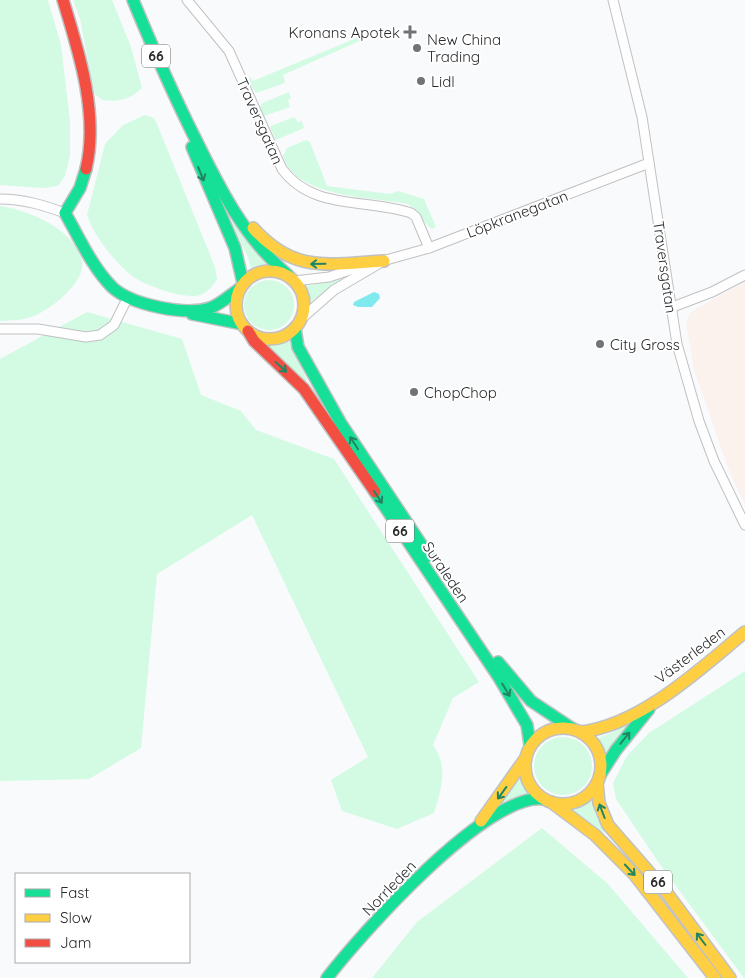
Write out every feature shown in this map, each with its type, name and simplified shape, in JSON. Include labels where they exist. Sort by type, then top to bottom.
[{"type":"main road","points":[[62,0],[73,34],[89,125],[89,146],[82,182],[65,214],[113,289],[128,297],[157,307],[182,311],[245,328],[261,338],[270,339],[285,336],[298,324]]},
{"type":"main road","name":"66","points":[[133,0],[181,111],[238,221],[271,263],[291,278],[302,292],[304,302],[298,324]]},
{"type":"main road","points":[[181,111],[229,194],[256,232],[280,253],[295,262],[308,264],[384,261]]},
{"type":"main road","name":"66","points":[[181,111],[200,173],[238,254],[241,286],[235,306],[245,328]]},
{"type":"main road","points":[[182,311],[211,308],[255,274],[266,270],[291,278]]},
{"type":"main road","name":"Suraleden","points":[[298,324],[298,347],[340,422],[505,672],[531,701],[577,731]]},
{"type":"main road","name":"Suraleden","points":[[245,328],[254,341],[304,389],[331,427],[498,676],[527,725],[530,746]]},
{"type":"main road","name":"Västerleden","points":[[577,731],[595,733],[608,728],[653,702],[745,632]]},
{"type":"main road","name":"Västerleden","points":[[599,779],[616,750],[653,702]]},
{"type":"main road","points":[[525,760],[530,746],[541,735],[552,729],[577,731]]},
{"type":"main road","name":"66","points":[[577,731],[591,740],[598,750],[601,763],[599,803],[608,824],[663,888],[730,978]]},
{"type":"main road","name":"66","points":[[525,760],[525,773],[529,783],[547,800],[595,836],[634,874],[715,978]]},
{"type":"main road","name":"Norrleden","points":[[327,978],[348,952],[400,896],[478,825],[525,760]]},
{"type":"main road","points":[[547,800],[565,804],[578,801],[589,794],[599,779]]},
{"type":"main road","name":"Norrleden","points":[[478,825],[525,800],[534,798],[547,800]]},
{"type":"street","name":"Traversgatan","points":[[187,0],[229,51],[282,169],[293,183],[316,196],[411,213],[416,217],[429,248]]},
{"type":"street","name":"Traversgatan","points":[[613,0],[632,71],[649,163],[670,308],[679,352],[699,421],[714,461],[745,525]]},
{"type":"street","name":"Löpkranegatan","points":[[291,278],[329,277],[429,248],[649,163]]},
{"type":"street","points":[[0,199],[14,199],[40,204],[65,214]]},
{"type":"street","name":"Löpkranegatan","points":[[298,324],[334,290],[384,261]]},
{"type":"street","points":[[670,308],[712,292],[745,275]]},
{"type":"street","points":[[0,329],[38,330],[86,337],[100,335],[114,325],[128,297]]},
{"type":"shaded area","points":[[745,282],[745,504],[730,473],[694,370],[686,323],[690,313],[697,308]]},
{"type":"green space","points":[[0,0],[48,0],[61,45],[70,121],[70,156],[65,176],[58,186],[43,188],[0,185]]},
{"type":"green space","points":[[73,0],[112,0],[131,47],[142,88],[133,95],[124,99],[108,101],[102,100],[94,93],[80,19]]},
{"type":"green space","points":[[376,30],[366,38],[283,75],[285,82],[282,84],[256,93],[250,84],[249,76],[253,81]]},
{"type":"green space","points":[[289,92],[291,98],[288,100],[290,107],[264,116],[260,107],[262,103]]},
{"type":"green space","points":[[145,115],[154,118],[157,124],[215,267],[217,279],[210,288],[200,295],[175,294],[164,291],[131,275],[105,248],[94,231],[87,215],[105,144],[123,125]]},
{"type":"green space","points":[[294,117],[298,122],[302,121],[304,128],[276,140],[270,128],[271,126]]},
{"type":"green space","points":[[306,140],[310,142],[327,186],[390,194],[398,191],[424,199],[436,227],[432,229],[408,204],[337,193],[319,188],[303,180],[290,170],[283,156],[287,148]]},
{"type":"green space","points":[[0,206],[24,212],[49,223],[70,239],[78,250],[82,261],[79,277],[66,294],[41,312],[26,319],[0,321]]},
{"type":"green space","points":[[230,220],[267,264],[251,268],[248,257]]},
{"type":"green space","points":[[340,278],[341,280],[311,302],[307,286]]},
{"type":"green space","points":[[264,280],[274,280],[287,287],[294,300],[294,310],[287,323],[274,330],[264,330],[255,326],[248,319],[244,310],[244,300],[248,291],[255,284]]},
{"type":"green space","points":[[87,312],[182,339],[201,395],[241,411],[256,430],[334,459],[479,682],[453,698],[433,745],[441,761],[442,770],[441,787],[434,813],[397,829],[342,811],[331,780],[368,757],[252,515],[157,574],[141,748],[89,779],[0,781],[0,359]]},
{"type":"green space","points":[[289,341],[307,380],[304,381],[265,345],[277,345]]},
{"type":"green space","points":[[745,671],[744,978],[659,863],[616,799],[613,783],[627,756],[649,733]]},
{"type":"green space","points":[[629,721],[606,755],[598,738],[611,733]]},
{"type":"green space","points":[[563,737],[574,739],[587,750],[592,766],[590,777],[579,790],[563,795],[552,793],[539,782],[534,766],[536,755],[547,742]]},
{"type":"green space","points":[[519,776],[528,794],[495,809]]},
{"type":"green space","points":[[591,800],[597,818],[606,832],[604,833],[572,809]]},
{"type":"green space","points":[[542,828],[608,884],[688,978],[372,978],[417,922]]},
{"type":"water","points":[[374,292],[379,294],[380,298],[372,307],[353,305],[354,302]]},
{"type":"traffic: fast","points":[[133,0],[178,103],[223,193],[258,245],[288,275]]},
{"type":"traffic: fast","points":[[192,147],[235,248],[243,283]]},
{"type":"traffic: fast","points":[[86,169],[80,188],[65,213],[92,261],[112,287],[132,299],[145,304],[187,311],[210,308],[222,302],[239,289]]},
{"type":"traffic: fast","points":[[192,314],[242,324]]},
{"type":"traffic: fast","points":[[295,328],[298,347],[340,422],[429,556]]},
{"type":"traffic: fast","points":[[375,492],[498,676],[527,725],[530,745]]},
{"type":"traffic: fast","points":[[498,662],[531,701],[573,729]]},
{"type":"traffic: fast","points":[[600,775],[616,750],[649,709]]},
{"type":"traffic: fast","points":[[327,978],[395,900],[459,841],[490,818],[519,803],[543,799]]},
{"type":"traffic: slow","points":[[253,228],[268,243],[283,253],[313,263],[346,264],[384,261]]},
{"type":"traffic: slow","points":[[263,271],[277,271],[289,276],[299,286],[304,298],[304,305],[304,312],[299,324],[289,334],[277,339],[263,339],[251,334],[241,324],[236,312],[236,298],[241,286],[251,276],[263,271]]},
{"type":"traffic: slow","points":[[581,732],[626,719],[647,707],[689,678],[745,632]]},
{"type":"traffic: slow","points":[[563,728],[578,731],[590,739],[598,751],[601,766],[598,781],[590,793],[578,801],[563,804],[548,801],[536,793],[528,781],[525,766],[528,751],[536,739],[548,731],[563,728]]},
{"type":"traffic: slow","points":[[481,821],[525,759]]},
{"type":"traffic: slow","points":[[597,783],[599,803],[608,825],[663,888],[730,978]]},
{"type":"traffic: slow","points":[[551,802],[595,835],[634,874],[715,978]]},
{"type":"traffic: jam","points":[[63,0],[81,62],[89,106],[90,127],[86,169]]},
{"type":"traffic: jam","points":[[248,331],[254,341],[304,389],[375,492]]},
{"type":"place","name":"Kronans Apotek","points":[[410,32]]},
{"type":"place","name":"New China Trading","points":[[417,48]]},
{"type":"place","name":"Lidl","points":[[421,81]]},
{"type":"place","name":"City Gross","points":[[600,344]]},
{"type":"place","name":"ChopChop","points":[[414,392]]}]
